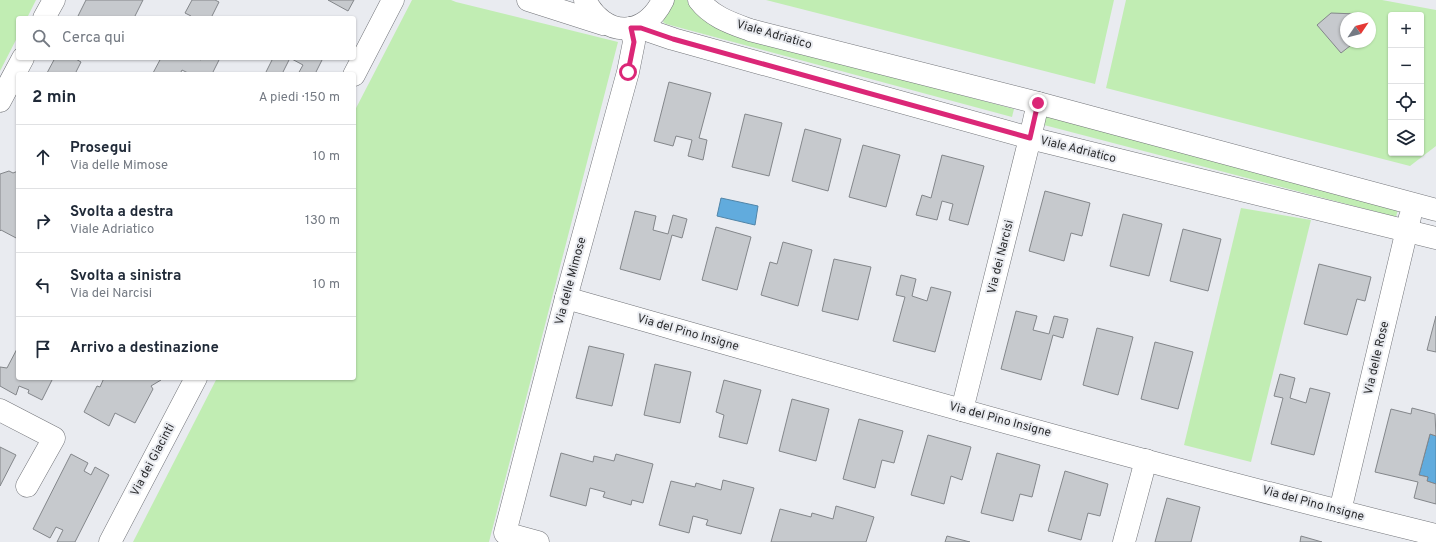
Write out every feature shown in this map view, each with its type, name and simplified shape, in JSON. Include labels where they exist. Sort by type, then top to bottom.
[{"type":"street","points":[[45,16],[54,0]]},
{"type":"street","points":[[356,72],[393,0]]},
{"type":"street","points":[[528,0],[609,25]]},
{"type":"street","points":[[584,0],[598,19],[609,25]]},
{"type":"street","points":[[631,28],[640,25],[650,18],[659,8],[663,0]]},
{"type":"street","name":"Viale Adriatico","points":[[699,0],[705,8],[715,15],[728,22],[750,30],[1038,103],[1436,210]]},
{"type":"street","name":"Viale Adriatico","points":[[609,25],[619,28],[641,28],[681,41],[1030,138],[1436,238]]},
{"type":"street","name":"Via delle Mimose","points":[[538,542],[505,533],[566,298],[628,72],[634,42],[631,28]]},
{"type":"street","points":[[0,101],[22,60]]},
{"type":"street","name":"Via dei Narcisi","points":[[962,410],[1038,103]]},
{"type":"street","name":"Via delle Rose","points":[[1340,511],[1413,204]]},
{"type":"street","name":"Via del Pino Insigne","points":[[566,298],[962,410],[1146,460],[1436,535]]},
{"type":"street","name":"Via dei Giacinti","points":[[110,542],[195,380]]},
{"type":"street","points":[[0,410],[54,438],[26,486]]},
{"type":"street","points":[[1124,542],[1146,460]]},
{"type":"green space","points":[[0,0],[36,0],[28,16],[16,16],[16,40],[0,71]]},
{"type":"green space","points":[[412,0],[451,0],[618,42],[489,542],[133,542],[216,380],[356,380],[356,108]]},
{"type":"green space","points":[[670,0],[687,0],[689,4],[743,37],[1014,109],[1012,117],[666,24],[663,22]]},
{"type":"green space","points":[[766,0],[1114,0],[1095,84]]},
{"type":"green space","points":[[1126,0],[1382,0],[1436,10],[1436,146],[1424,155],[1424,12],[1388,12],[1388,156],[1423,156],[1410,166],[1106,88]]},
{"type":"green space","points":[[1045,115],[1398,209],[1396,217],[1044,125]]},
{"type":"green space","points":[[1241,208],[1311,220],[1251,462],[1184,445]]},
{"type":"water","points":[[721,198],[758,206],[755,225],[717,216]]},
{"type":"water","points":[[1430,434],[1436,436],[1436,484],[1427,481],[1428,477],[1419,475]]},
{"type":"building","points":[[86,0],[143,0],[135,16],[78,16]]},
{"type":"building","points":[[192,0],[215,0],[219,2],[212,16],[191,16],[185,13]]},
{"type":"building","points":[[328,0],[354,0],[348,11]]},
{"type":"building","points":[[1331,13],[1340,13],[1340,48],[1347,48],[1341,53],[1317,25]]},
{"type":"building","points":[[54,60],[78,60],[81,62],[76,72],[48,72]]},
{"type":"building","points":[[160,60],[219,60],[213,72],[186,72],[182,70],[181,72],[154,72]]},
{"type":"building","points":[[272,60],[289,60],[283,72],[266,72]]},
{"type":"building","points":[[294,60],[322,60],[316,72],[299,72],[303,65]]},
{"type":"building","points":[[669,82],[711,93],[699,138],[707,140],[703,160],[688,156],[692,140],[676,136],[673,146],[654,141]]},
{"type":"building","points":[[745,114],[782,123],[769,176],[732,167]]},
{"type":"building","points":[[805,129],[841,139],[828,191],[792,181]]},
{"type":"building","points":[[863,145],[900,155],[886,207],[849,197]]},
{"type":"building","points":[[942,155],[984,166],[968,225],[949,220],[953,204],[942,201],[937,220],[916,215],[922,195],[931,198]]},
{"type":"building","points":[[9,171],[13,173],[16,172],[16,238],[1,230],[0,231],[0,174]]},
{"type":"building","points":[[1045,191],[1090,203],[1082,236],[1071,233],[1064,261],[1029,251]]},
{"type":"building","points":[[635,211],[656,216],[653,230],[668,234],[673,215],[687,219],[682,238],[672,235],[660,280],[620,269]]},
{"type":"building","points":[[1123,214],[1162,224],[1149,276],[1110,266]]},
{"type":"building","points":[[716,227],[751,237],[737,290],[702,280]]},
{"type":"building","points":[[1183,229],[1221,239],[1208,291],[1170,281]]},
{"type":"building","points":[[783,242],[812,250],[798,306],[761,295],[770,262],[777,264]]},
{"type":"building","points":[[834,259],[871,267],[858,320],[822,311]]},
{"type":"building","points":[[1319,264],[1371,277],[1365,301],[1357,299],[1347,335],[1304,324]]},
{"type":"building","points":[[901,275],[916,279],[912,296],[927,301],[931,287],[951,292],[935,352],[893,341],[905,297],[896,295]]},
{"type":"building","points":[[1016,311],[1037,316],[1033,330],[1049,334],[1054,316],[1068,319],[1063,338],[1053,335],[1041,380],[1001,369]]},
{"type":"building","points":[[1436,316],[1436,352],[1427,350]]},
{"type":"building","points":[[1097,328],[1133,337],[1118,395],[1083,385]]},
{"type":"building","points":[[1155,342],[1193,352],[1178,409],[1141,399]]},
{"type":"building","points":[[589,346],[624,354],[612,406],[576,398]]},
{"type":"building","points":[[16,351],[16,380],[52,380],[42,400],[28,393],[29,390],[19,386],[16,395],[0,386],[0,367],[7,368]]},
{"type":"building","points":[[655,364],[691,372],[680,423],[644,415]]},
{"type":"building","points":[[1280,374],[1295,378],[1290,398],[1306,403],[1310,388],[1330,393],[1314,455],[1271,444],[1283,398],[1274,396]]},
{"type":"building","points":[[103,380],[161,380],[151,386],[153,389],[135,423],[115,413],[109,426],[84,412],[97,386],[100,387]]},
{"type":"building","points":[[724,380],[761,390],[747,444],[719,437],[724,415],[716,412]]},
{"type":"building","points":[[792,399],[829,409],[816,461],[779,451]]},
{"type":"building","points":[[1412,408],[1435,414],[1436,436],[1430,434],[1419,475],[1428,477],[1427,481],[1436,484],[1436,504],[1414,498],[1418,482],[1375,472],[1391,409],[1411,414]]},
{"type":"building","points":[[859,419],[903,431],[894,463],[882,460],[875,488],[843,479]]},
{"type":"building","points":[[928,435],[971,447],[962,480],[951,476],[944,504],[911,495]]},
{"type":"building","points":[[0,447],[16,455],[0,486]]},
{"type":"building","points":[[561,453],[593,462],[594,456],[614,461],[616,454],[653,464],[643,503],[632,500],[631,505],[603,497],[605,492],[590,488],[586,506],[550,496]]},
{"type":"building","points":[[997,453],[1040,465],[1032,497],[1020,494],[1013,521],[981,513]]},
{"type":"building","points":[[71,454],[88,463],[84,471],[91,475],[95,467],[109,475],[75,542],[57,542],[63,530],[56,527],[50,538],[33,529]]},
{"type":"building","points":[[1065,471],[1108,484],[1100,516],[1088,513],[1081,540],[1048,531]]},
{"type":"building","points":[[723,480],[754,488],[741,534],[706,525],[708,520],[693,516],[689,533],[659,525],[671,481],[695,487],[696,483],[721,490]]},
{"type":"building","points":[[1167,498],[1200,507],[1191,542],[1155,542]]},
{"type":"building","points":[[836,506],[874,517],[866,542],[771,542],[780,509],[811,517],[812,513],[833,519]]},
{"type":"building","points":[[947,536],[970,542],[945,542]]},
{"type":"building","points":[[1301,536],[1322,542],[1300,542]]},
{"type":"route","points":[[628,72],[634,42],[631,28],[641,28],[673,39],[1030,138],[1038,103]]}]
